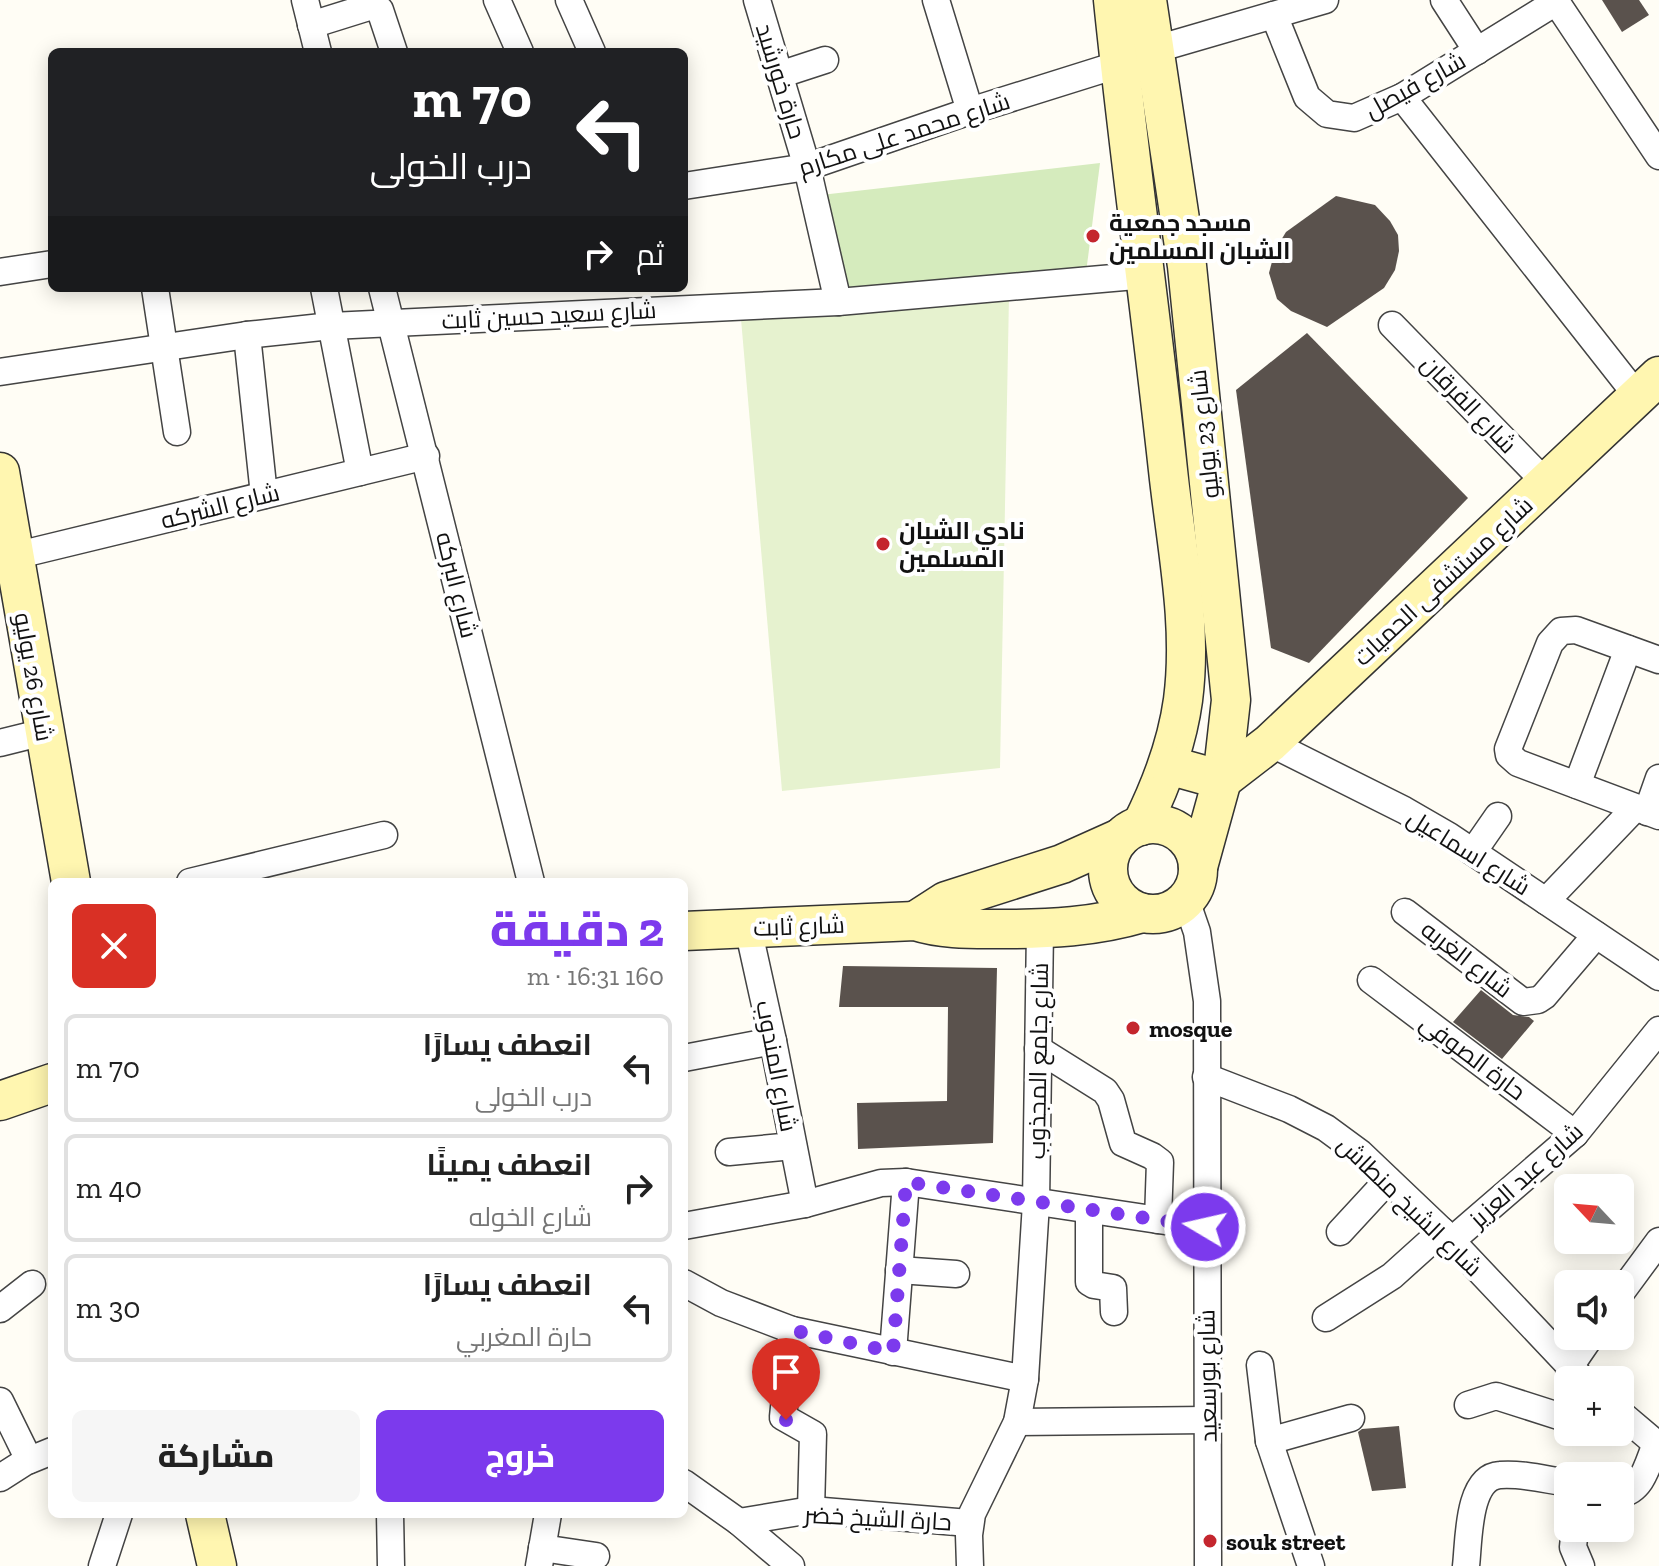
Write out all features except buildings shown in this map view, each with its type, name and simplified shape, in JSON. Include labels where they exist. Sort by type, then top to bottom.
[{"type":"main road","name":"شارع 23 يوليو","points":[[1113,0],[1136,57],[1187,266],[1229,669],[1231,700],[1222,780],[1192,883]]},
{"type":"main road","name":"شارع 23 يوليو","points":[[1131,832],[1168,765],[1183,700],[1185,667],[1185,628],[1147,275],[1136,57],[1147,0]]},
{"type":"main road","name":"شارع مستشفى الحميات","points":[[1222,780],[1270,743],[1648,386]]},
{"type":"main road","name":"شارع 26 يوليو","points":[[0,472],[10,566],[70,878]]},
{"type":"main road","points":[[1185,667],[1229,669]]},
{"type":"main road","points":[[1168,765],[1222,780]]},
{"type":"main road","points":[[1155,824],[1179,833],[1195,854],[1192,883],[1166,913],[1142,913],[1119,900],[1108,876],[1108,862],[1113,849],[1131,832],[1155,824]]},
{"type":"main road","name":"شارع ثابت","points":[[915,921],[946,901],[1062,864],[1131,832]]},
{"type":"main road","name":"شارع ثابت","points":[[688,931],[915,921],[952,929],[1040,929],[1081,926],[1142,913]]},
{"type":"main road","points":[[0,1101],[48,1084]]},
{"type":"main road","points":[[206,1518],[217,1566]]},
{"type":"street","points":[[497,0],[518,48]]},
{"type":"street","points":[[569,0],[590,48]]},
{"type":"street","name":"حارة خورشيد","points":[[757,0],[807,167],[838,302]]},
{"type":"street","points":[[936,0],[970,111]]},
{"type":"street","name":"شارع محمد على مكارم","points":[[688,185],[807,167],[1136,57],[1325,0]]},
{"type":"street","points":[[1444,0],[1477,51]]},
{"type":"street","points":[[1555,1],[1650,124],[1659,156]]},
{"type":"street","name":"شارع فيصل","points":[[1274,15],[1307,97],[1327,114],[1354,118],[1402,97],[1555,1]]},
{"type":"street","points":[[317,48],[308,13],[375,5],[380,10],[393,48]]},
{"type":"street","points":[[779,75],[825,60]]},
{"type":"street","points":[[1402,97],[1648,386]]},
{"type":"street","points":[[0,272],[48,265]]},
{"type":"street","name":"شارع سعيد حسين ثابت","points":[[0,372],[247,335],[331,326],[838,302],[1147,275]]},
{"type":"street","points":[[156,292],[177,432]]},
{"type":"street","points":[[325,292],[360,472]]},
{"type":"street","name":"شارع البركه","points":[[383,292],[530,878]]},
{"type":"street","name":"شارع الفرقان","points":[[1392,325],[1547,484]]},
{"type":"street","points":[[247,335],[264,495]]},
{"type":"street","name":"شارع الشركه","points":[[10,566],[264,495],[426,456]]},
{"type":"street","points":[[1647,812],[1518,763],[1509,755],[1510,743],[1550,643],[1561,631],[1568,629],[1659,660]]},
{"type":"street","points":[[1577,785],[1628,649]]},
{"type":"street","points":[[0,743],[44,732]]},
{"type":"street","name":"شارع اسماعيل","points":[[1270,743],[1404,810],[1473,852],[1659,977]]},
{"type":"street","points":[[1546,901],[1647,812],[1659,778]]},
{"type":"street","points":[[1473,852],[1498,816]]},
{"type":"street","points":[[207,878],[384,835]]},
{"type":"street","name":"شارع بورسعيد","points":[[1192,883],[1207,1001],[1208,1566]]},
{"type":"street","name":"شارع الغربه","points":[[1405,912],[1523,1002],[1544,996],[1596,935]]},
{"type":"street","name":"شارع المندوب","points":[[748,928],[805,1204]]},
{"type":"street","name":"شارع جامع المجذوب","points":[[970,1566],[969,1523],[1017,1422],[1025,1379],[1036,1203],[1040,929]]},
{"type":"street","name":"حارة الصوفي","points":[[1371,980],[1575,1134]]},
{"type":"street","name":"شارع عبد العزيز","points":[[1326,1318],[1447,1236],[1575,1134],[1650,1061],[1659,1030]]},
{"type":"street","points":[[688,1057],[773,1041]]},
{"type":"street","points":[[1038,1049],[1105,1091],[1111,1100],[1123,1143],[1160,1162],[1158,1220]]},
{"type":"street","name":"شارع الشيخ منطاش","points":[[1206,1077],[1289,1109],[1326,1128],[1360,1153],[1447,1236],[1569,1366]]},
{"type":"street","points":[[729,1152],[793,1146]]},
{"type":"street","points":[[1340,1232],[1388,1180]]},
{"type":"street","points":[[893,1352],[906,1182]]},
{"type":"street","points":[[688,1225],[805,1204],[869,1186],[906,1182],[1205,1227]]},
{"type":"street","points":[[1089,1210],[1089,1282],[1113,1288],[1114,1312]]},
{"type":"street","points":[[1634,1275],[1659,1241]]},
{"type":"street","points":[[899,1270],[956,1274]]},
{"type":"street","points":[[0,1309],[32,1284]]},
{"type":"street","points":[[688,1285],[721,1303],[792,1330],[1025,1379]]},
{"type":"street","points":[[792,1330],[783,1417],[809,1430],[814,1437],[811,1510]]},
{"type":"street","points":[[1260,1365],[1269,1441],[1311,1566]]},
{"type":"street","points":[[1468,1405],[1496,1396],[1554,1415]]},
{"type":"street","points":[[0,1401],[40,1456],[0,1478]]},
{"type":"street","points":[[1269,1441],[1351,1418]]},
{"type":"street","points":[[1017,1422],[1207,1420]]},
{"type":"street","points":[[1634,1489],[1644,1437]]},
{"type":"street","points":[[1466,1566],[1475,1495],[1489,1478],[1500,1474],[1554,1481]]},
{"type":"street","points":[[688,1486],[739,1522],[791,1566]]},
{"type":"street","name":"حارة الشيخ خضر","points":[[739,1522],[811,1510],[969,1523]]},
{"type":"street","points":[[102,1566],[118,1518]]},
{"type":"street","points":[[390,1518],[391,1566]]},
{"type":"street","points":[[547,1518],[540,1557],[596,1556]]},
{"type":"street","points":[[1574,1542],[1581,1566]]},
{"type":"green space","points":[[1100,163],[1086,273],[842,293],[821,195]]},
{"type":"green space","name":"نادي الشبان المسلمين","points":[[1009,296],[1000,768],[782,791],[741,319]]},
{"type":"place","name":"مسجد جمعية الشبان المسلمين","points":[[1093,236]]},
{"type":"place","name":"نادي الشبان المسلمين","points":[[883,544]]},
{"type":"place","name":"mosque","points":[[1133,1028]]},
{"type":"place","name":"souk street","points":[[1210,1541]]},
{"type":"route","points":[[786,1420],[783,1417],[792,1330],[893,1352],[906,1182],[1205,1227]]}]
